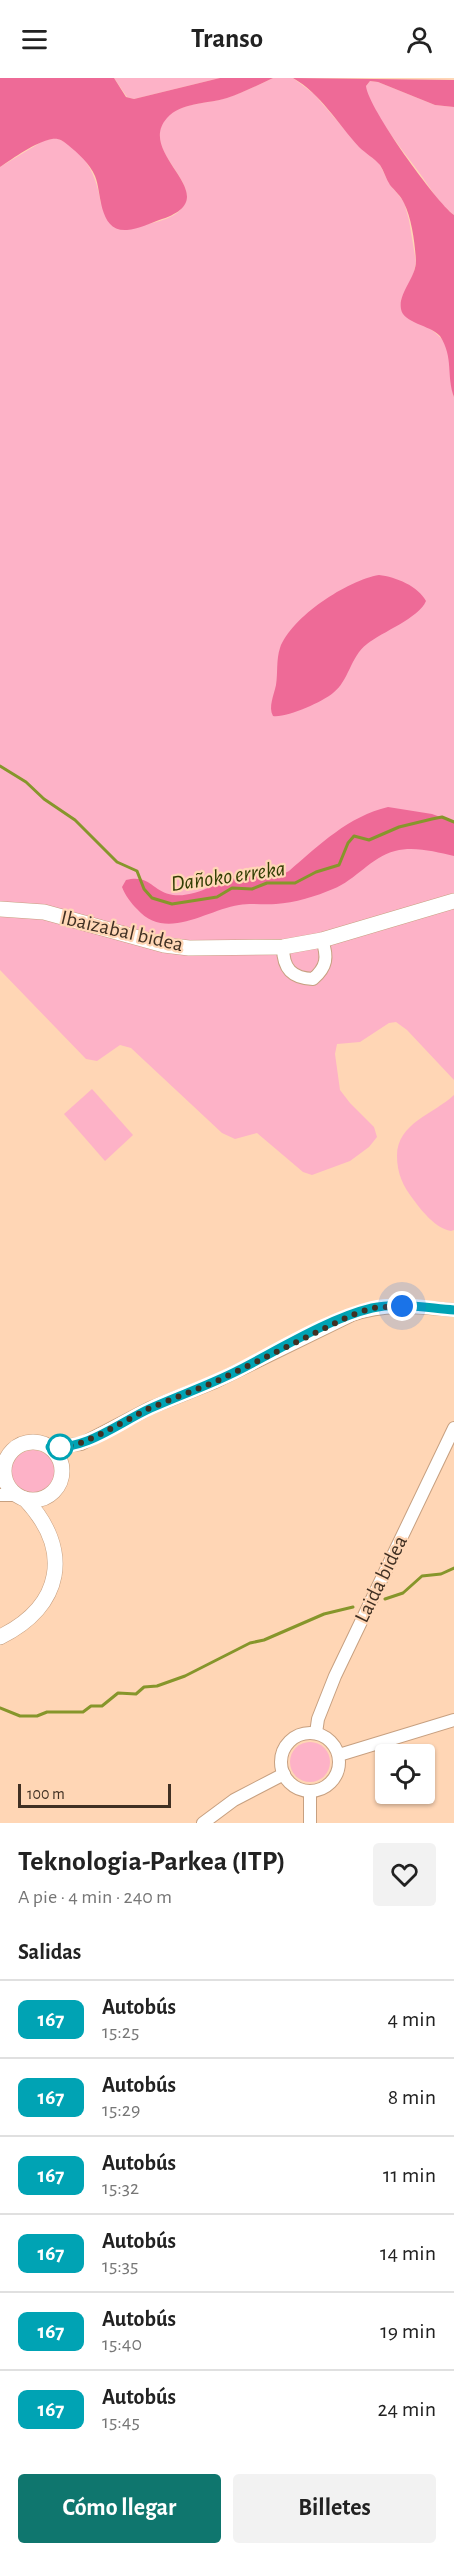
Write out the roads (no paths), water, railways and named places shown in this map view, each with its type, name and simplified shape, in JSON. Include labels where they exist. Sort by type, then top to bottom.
[{"type":"street","name":"Ibaizabal bidea","points":[[0,909],[44,912],[164,945],[189,948],[283,947],[322,940],[454,901]]},
{"type":"street","points":[[283,947],[284,963],[290,972],[300,978],[313,979],[323,970],[326,962],[322,940]]},
{"type":"street","points":[[0,1636],[30,1619],[43,1605],[51,1590],[55,1573],[53,1547],[39,1516],[10,1488],[3,1463],[13,1450],[30,1442],[50,1447],[81,1444],[150,1408],[215,1382],[318,1330],[362,1311],[402,1306],[454,1310]]},
{"type":"street","name":"Laida bidea","points":[[316,1733],[318,1719],[334,1676],[454,1428]]},
{"type":"street","points":[[49,1536],[47,1519],[52,1493],[62,1478],[62,1469],[56,1453],[50,1447]]},
{"type":"street","points":[[0,1495],[34,1500],[52,1493]]},
{"type":"street","points":[[339,1755],[454,1720]]},
{"type":"street","points":[[316,1733],[331,1741],[339,1755],[339,1764],[333,1780],[319,1790],[310,1791],[294,1786],[284,1774],[282,1756],[290,1740],[298,1735],[316,1733]]},
{"type":"street","points":[[203,1823],[234,1800],[284,1774]]},
{"type":"street","points":[[310,1791],[310,1823]]},
{"type":"waterway","name":"Dañoko erreka","points":[[0,766],[26,782],[44,799],[75,820],[117,862],[137,871],[144,889],[152,898],[172,904],[217,897],[232,888],[252,889],[267,883],[295,883],[316,872],[339,865],[348,843],[354,836],[369,840],[399,827],[442,817],[454,822]]},
{"type":"waterway","points":[[385,1599],[403,1593],[422,1576],[441,1574],[454,1568]]},
{"type":"waterway","points":[[0,1708],[20,1716],[37,1716],[47,1712],[83,1712],[91,1706],[102,1706],[118,1693],[136,1694],[144,1687],[157,1686],[185,1676],[250,1643],[264,1640],[324,1614],[353,1607]]}]
